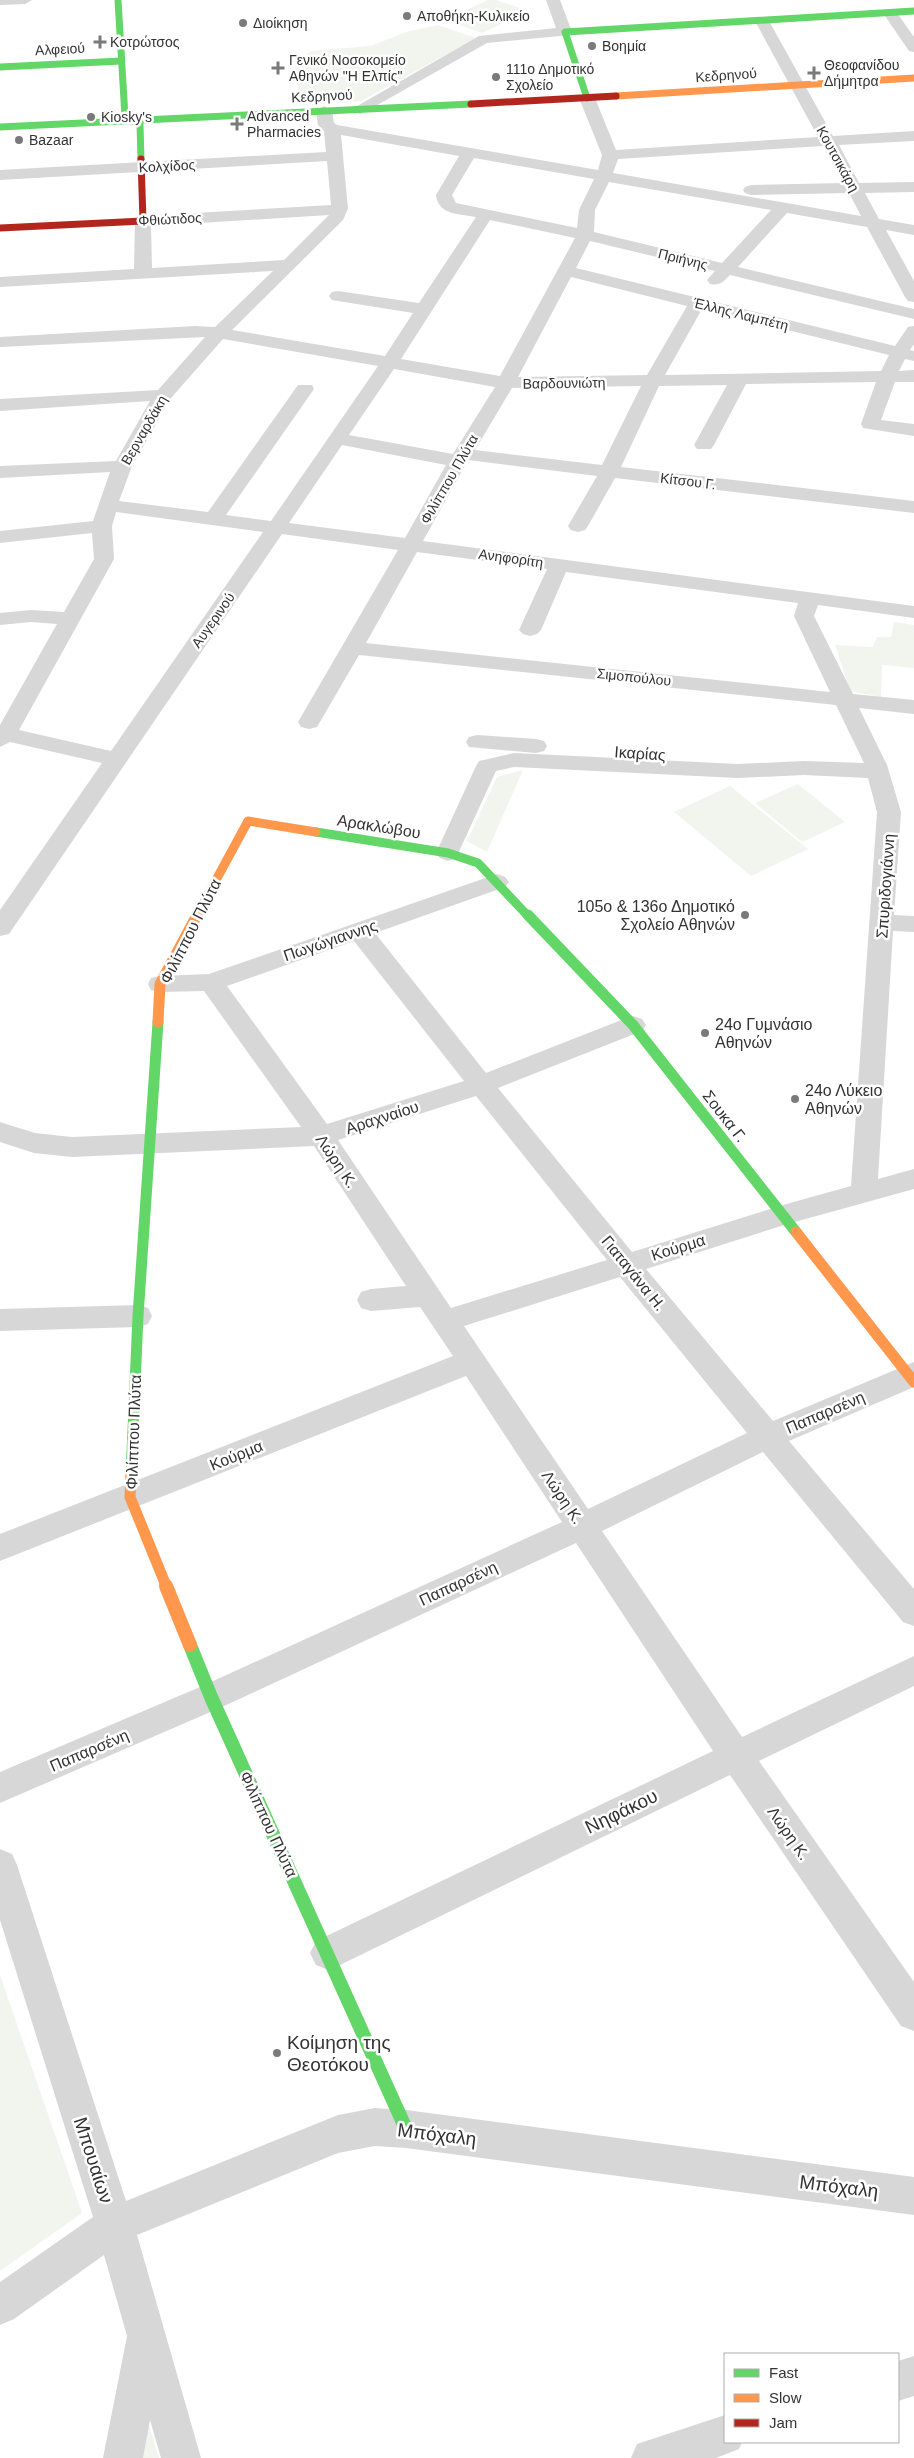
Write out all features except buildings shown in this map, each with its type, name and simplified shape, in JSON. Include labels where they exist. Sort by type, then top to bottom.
[{"type":"street","points":[[0,1],[25,0]]},
{"type":"street","points":[[118,0],[124,117],[140,125],[143,167],[143,274]]},
{"type":"street","points":[[553,0],[587,98],[610,155],[609,165],[587,210],[585,235]]},
{"type":"street","points":[[360,109],[484,39],[565,32],[914,11]]},
{"type":"street","points":[[890,13],[914,48]]},
{"type":"street","name":"Κουτσικάρη","points":[[762,20],[914,297]]},
{"type":"street","name":"Αλφειού","points":[[0,67],[121,61]]},
{"type":"street","name":"Κεδρηνού","points":[[0,127],[587,98],[914,78]]},
{"type":"street","points":[[330,110],[326,125],[332,130],[914,230]]},
{"type":"street","points":[[332,130],[340,209]]},
{"type":"street","points":[[610,155],[914,136]]},
{"type":"street","name":"Πριήνης","points":[[469,153],[444,195],[445,202],[450,207],[585,235],[914,314]]},
{"type":"street","name":"Κολχίδος","points":[[0,175],[335,156]]},
{"type":"street","points":[[719,197],[742,190],[914,187]]},
{"type":"street","points":[[711,285],[782,208]]},
{"type":"street","name":"Φθιώτιδος","points":[[0,228],[340,209]]},
{"type":"street","name":"Βερναρδάκη","points":[[4,731],[72,619],[104,559],[102,526],[122,466],[163,395],[219,333],[335,220],[340,209]]},
{"type":"street","name":"Αυγερινού","points":[[0,928],[338,439],[486,214]]},
{"type":"street","name":"Φιλίππου Πλύτα","points":[[309,722],[353,648],[460,457],[506,384],[585,235]]},
{"type":"street","points":[[0,282],[288,265]]},
{"type":"street","name":"Έλλης Λαμπέτη","points":[[567,271],[906,354]]},
{"type":"street","points":[[338,296],[423,309]]},
{"type":"street","points":[[578,526],[609,471],[653,380],[697,303]]},
{"type":"street","name":"Βαρδουνιώτη","points":[[0,342],[195,331],[219,333],[390,362],[506,384],[573,384],[653,380],[887,375],[914,376]]},
{"type":"street","points":[[914,331],[906,354],[887,375],[870,424],[914,430]]},
{"type":"street","points":[[704,445],[740,378]]},
{"type":"street","points":[[213,519],[305,389]]},
{"type":"street","points":[[0,406],[163,395]]},
{"type":"street","name":"Κίτσου Γ.","points":[[338,439],[460,457],[609,471],[914,507]]},
{"type":"street","points":[[0,472],[122,466]]},
{"type":"street","name":"Ανηφορίτη","points":[[108,505],[914,612]]},
{"type":"street","points":[[0,537],[102,526]]},
{"type":"street","points":[[530,630],[559,565]]},
{"type":"street","name":"Σπυριδογιάννη","points":[[810,598],[804,616],[878,771],[889,812],[864,1192]]},
{"type":"street","points":[[0,618],[31,616],[72,619]]},
{"type":"street","name":"Σιμοπούλου","points":[[353,648],[914,707]]},
{"type":"street","points":[[4,731],[117,759]]},
{"type":"street","name":"Ικαρίας","points":[[476,742],[744,760],[804,768]]},
{"type":"street","name":"Ικαρίας","points":[[448,853],[487,766],[514,760],[738,771],[804,768],[878,771]]},
{"type":"street","name":"Φιλίππου Πλύτα","points":[[248,821],[160,984],[138,1316],[130,1497],[211,1697],[406,2129]]},
{"type":"street","name":"Αρακλώβου","points":[[248,821],[448,853],[478,863],[497,882]]},
{"type":"street","name":"Πωγώγιαννης","points":[[160,984],[211,982],[497,882]]},
{"type":"street","name":"Σουκα Γ.","points":[[497,882],[633,1025],[913,1377]]},
{"type":"street","points":[[882,923],[914,924]]},
{"type":"street","name":"Γιαταγάνα Η.","points":[[359,930],[480,1085],[914,1612]]},
{"type":"street","name":"Λώρη Κ.","points":[[211,982],[321,1136],[736,1755],[914,2013]]},
{"type":"street","name":"Αραχναίου","points":[[0,1132],[34,1143],[72,1147],[321,1136],[480,1085],[633,1025]]},
{"type":"street","name":"Κούρμα","points":[[445,1321],[783,1215],[914,1179]]},
{"type":"street","points":[[371,1300],[428,1295]]},
{"type":"street","points":[[0,1320],[138,1316]]},
{"type":"street","name":"Κούρμα","points":[[0,1548],[472,1361]]},
{"type":"street","name":"Παπαρσένη","points":[[0,1788],[211,1697],[583,1526],[768,1437],[913,1377]]},
{"type":"street","name":"Νηφάκου","points":[[328,1953],[914,1670]]},
{"type":"street","name":"Μπουαίων","points":[[0,1865],[115,2225],[181,2458]]},
{"type":"street","name":"Μπόχαλη","points":[[0,2305],[115,2225],[338,2134],[375,2127],[406,2129],[914,2196]]},
{"type":"street","points":[[123,2458],[145,2336]]},
{"type":"street","points":[[899,2382],[914,2376]]},
{"type":"street","points":[[651,2458],[724,2435]]},
{"type":"shaded area","points":[[488,0],[496,0],[529,11],[482,33],[444,20]]},
{"type":"shaded area","points":[[438,25],[476,38],[361,101],[300,105],[295,63],[311,51],[371,46],[406,32]]},
{"type":"shaded area","points":[[894,622],[914,625],[914,668],[882,665],[881,697],[850,691],[835,645],[873,647],[877,637],[891,637]]},
{"type":"shaded area","points":[[523,770],[487,852],[467,841],[497,777]]},
{"type":"shaded area","points":[[798,784],[845,822],[802,842],[755,803]]},
{"type":"shaded area","points":[[730,786],[808,849],[751,876],[674,812]]},
{"type":"shaded area","points":[[0,1975],[82,2213],[0,2271]]},
{"type":"shaded area","points":[[148,2422],[159,2458],[142,2458]]},
{"type":"traffic: fast","points":[[118,0],[125,117],[140,125],[141,159]]},
{"type":"traffic: fast","points":[[587,98],[565,32],[914,11]]},
{"type":"traffic: fast","points":[[0,67],[121,61]]},
{"type":"traffic: fast","points":[[0,127],[471,104]]},
{"type":"traffic: fast","points":[[316,832],[448,853],[478,863],[633,1025],[796,1232]]},
{"type":"traffic: fast","points":[[131,1475],[138,1316],[158,1022]]},
{"type":"traffic: fast","points":[[190,1645],[211,1697],[406,2129]]},
{"type":"traffic: slow","points":[[616,96],[914,78]]},
{"type":"traffic: slow","points":[[158,1022],[160,984],[248,821],[316,832]]},
{"type":"traffic: slow","points":[[796,1232],[914,1382]]},
{"type":"traffic: slow","points":[[131,1475],[130,1497],[190,1645]]},
{"type":"traffic: jam","points":[[471,104],[616,96]]},
{"type":"traffic: jam","points":[[0,228],[143,221],[141,159]]},
{"type":"place","name":"Αποθήκη-Κυλικείο","points":[[407,16]]},
{"type":"place","name":"Διοίκηση","points":[[243,23]]},
{"type":"place","name":"Κοτρώτσος","points":[[100,42]]},
{"type":"place","name":"Βοημία","points":[[592,46]]},
{"type":"place","name":"Γενικό Νοσοκομείο Αθηνών \"Η Ελπίς\"","points":[[278,68]]},
{"type":"place","name":"Θεοφανίδου Δήμητρα","points":[[814,73]]},
{"type":"place","name":"111ο Δημοτικό Σχολείο","points":[[496,77]]},
{"type":"place","name":"Kiosky's","points":[[91,117]]},
{"type":"place","name":"Advanced Pharmacies","points":[[237,124]]},
{"type":"place","name":"Bazaar","points":[[19,140]]},
{"type":"place","name":"105ο & 136ο Δημοτικό Σχολείο Αθηνών","points":[[745,915]]},
{"type":"place","name":"24ο Γυμνάσιο Αθηνών","points":[[705,1033]]},
{"type":"place","name":"24ο Λύκειο Αθηνών","points":[[795,1099]]},
{"type":"place","name":"Κοίμηση της Θεοτόκου","points":[[277,2053]]}]
